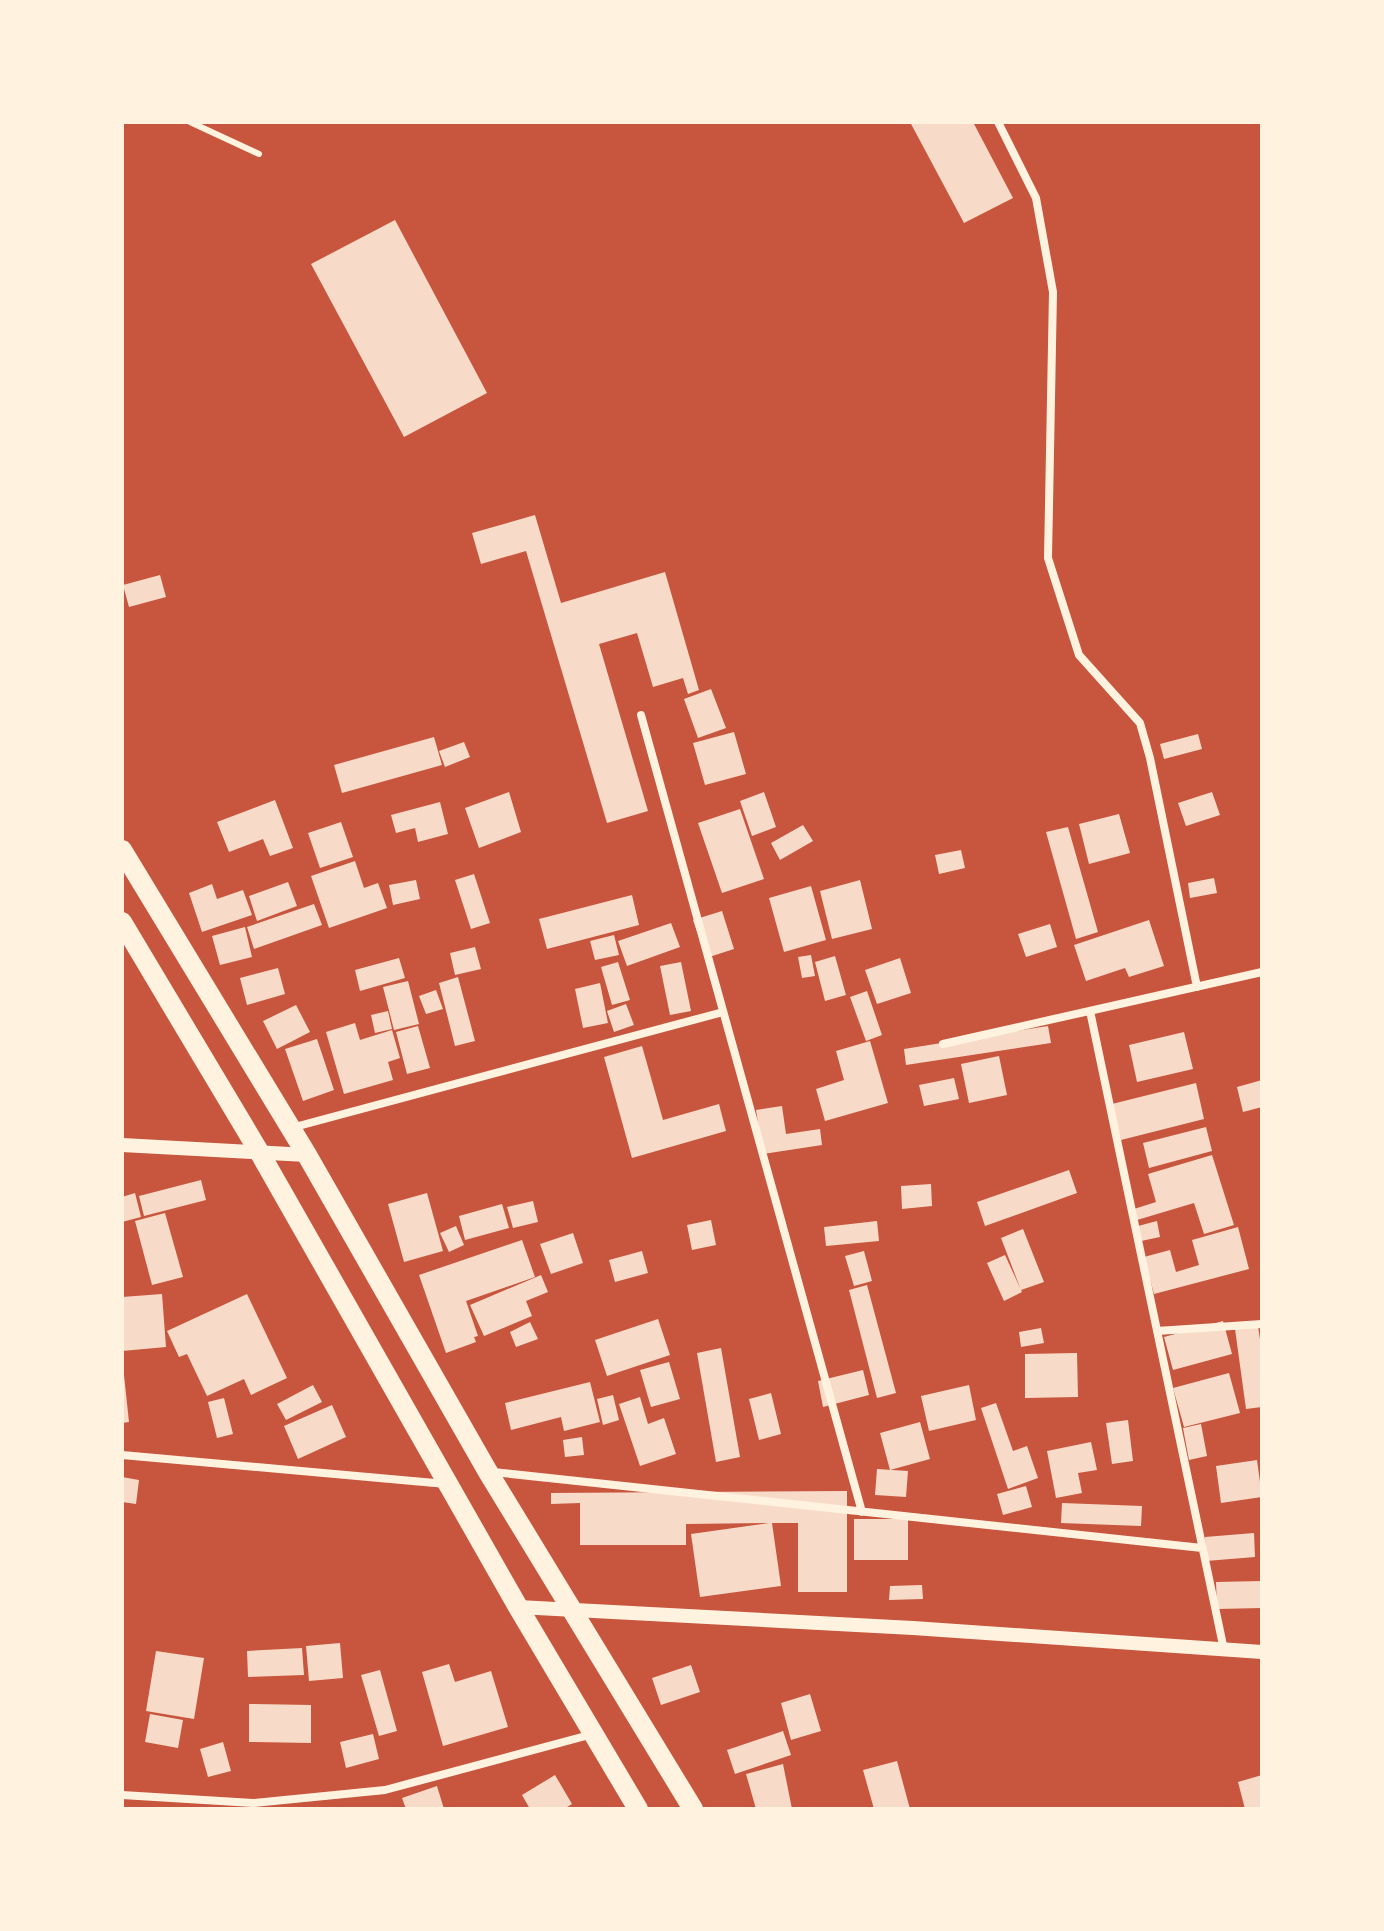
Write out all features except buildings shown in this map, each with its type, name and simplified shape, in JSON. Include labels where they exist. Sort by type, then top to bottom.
[{"type":"main road","points":[[122,850],[307,1155],[488,1472],[693,1809]]},
{"type":"main road","points":[[122,922],[261,1155],[518,1607],[638,1809]]},
{"type":"street","points":[[998,122],[1036,198],[1053,292],[1048,558],[1079,655],[1140,723],[1197,987]]},
{"type":"street","points":[[641,715],[862,1512]]},
{"type":"street","points":[[943,1044],[1262,972]]},
{"type":"street","points":[[1090,1011],[1224,1650]]},
{"type":"street","points":[[291,1128],[723,1012]]},
{"type":"street","points":[[122,1145],[261,1155],[307,1155]]},
{"type":"street","points":[[1157,1331],[1262,1324]]},
{"type":"street","points":[[122,1455],[450,1485]]},
{"type":"street","points":[[488,1472],[1202,1548]]},
{"type":"street","points":[[518,1607],[913,1628],[1262,1652]]},
{"type":"street","points":[[122,1795],[253,1806],[385,1790],[593,1734]]},
{"type":"lane","points":[[190,122],[259,154]]}]
